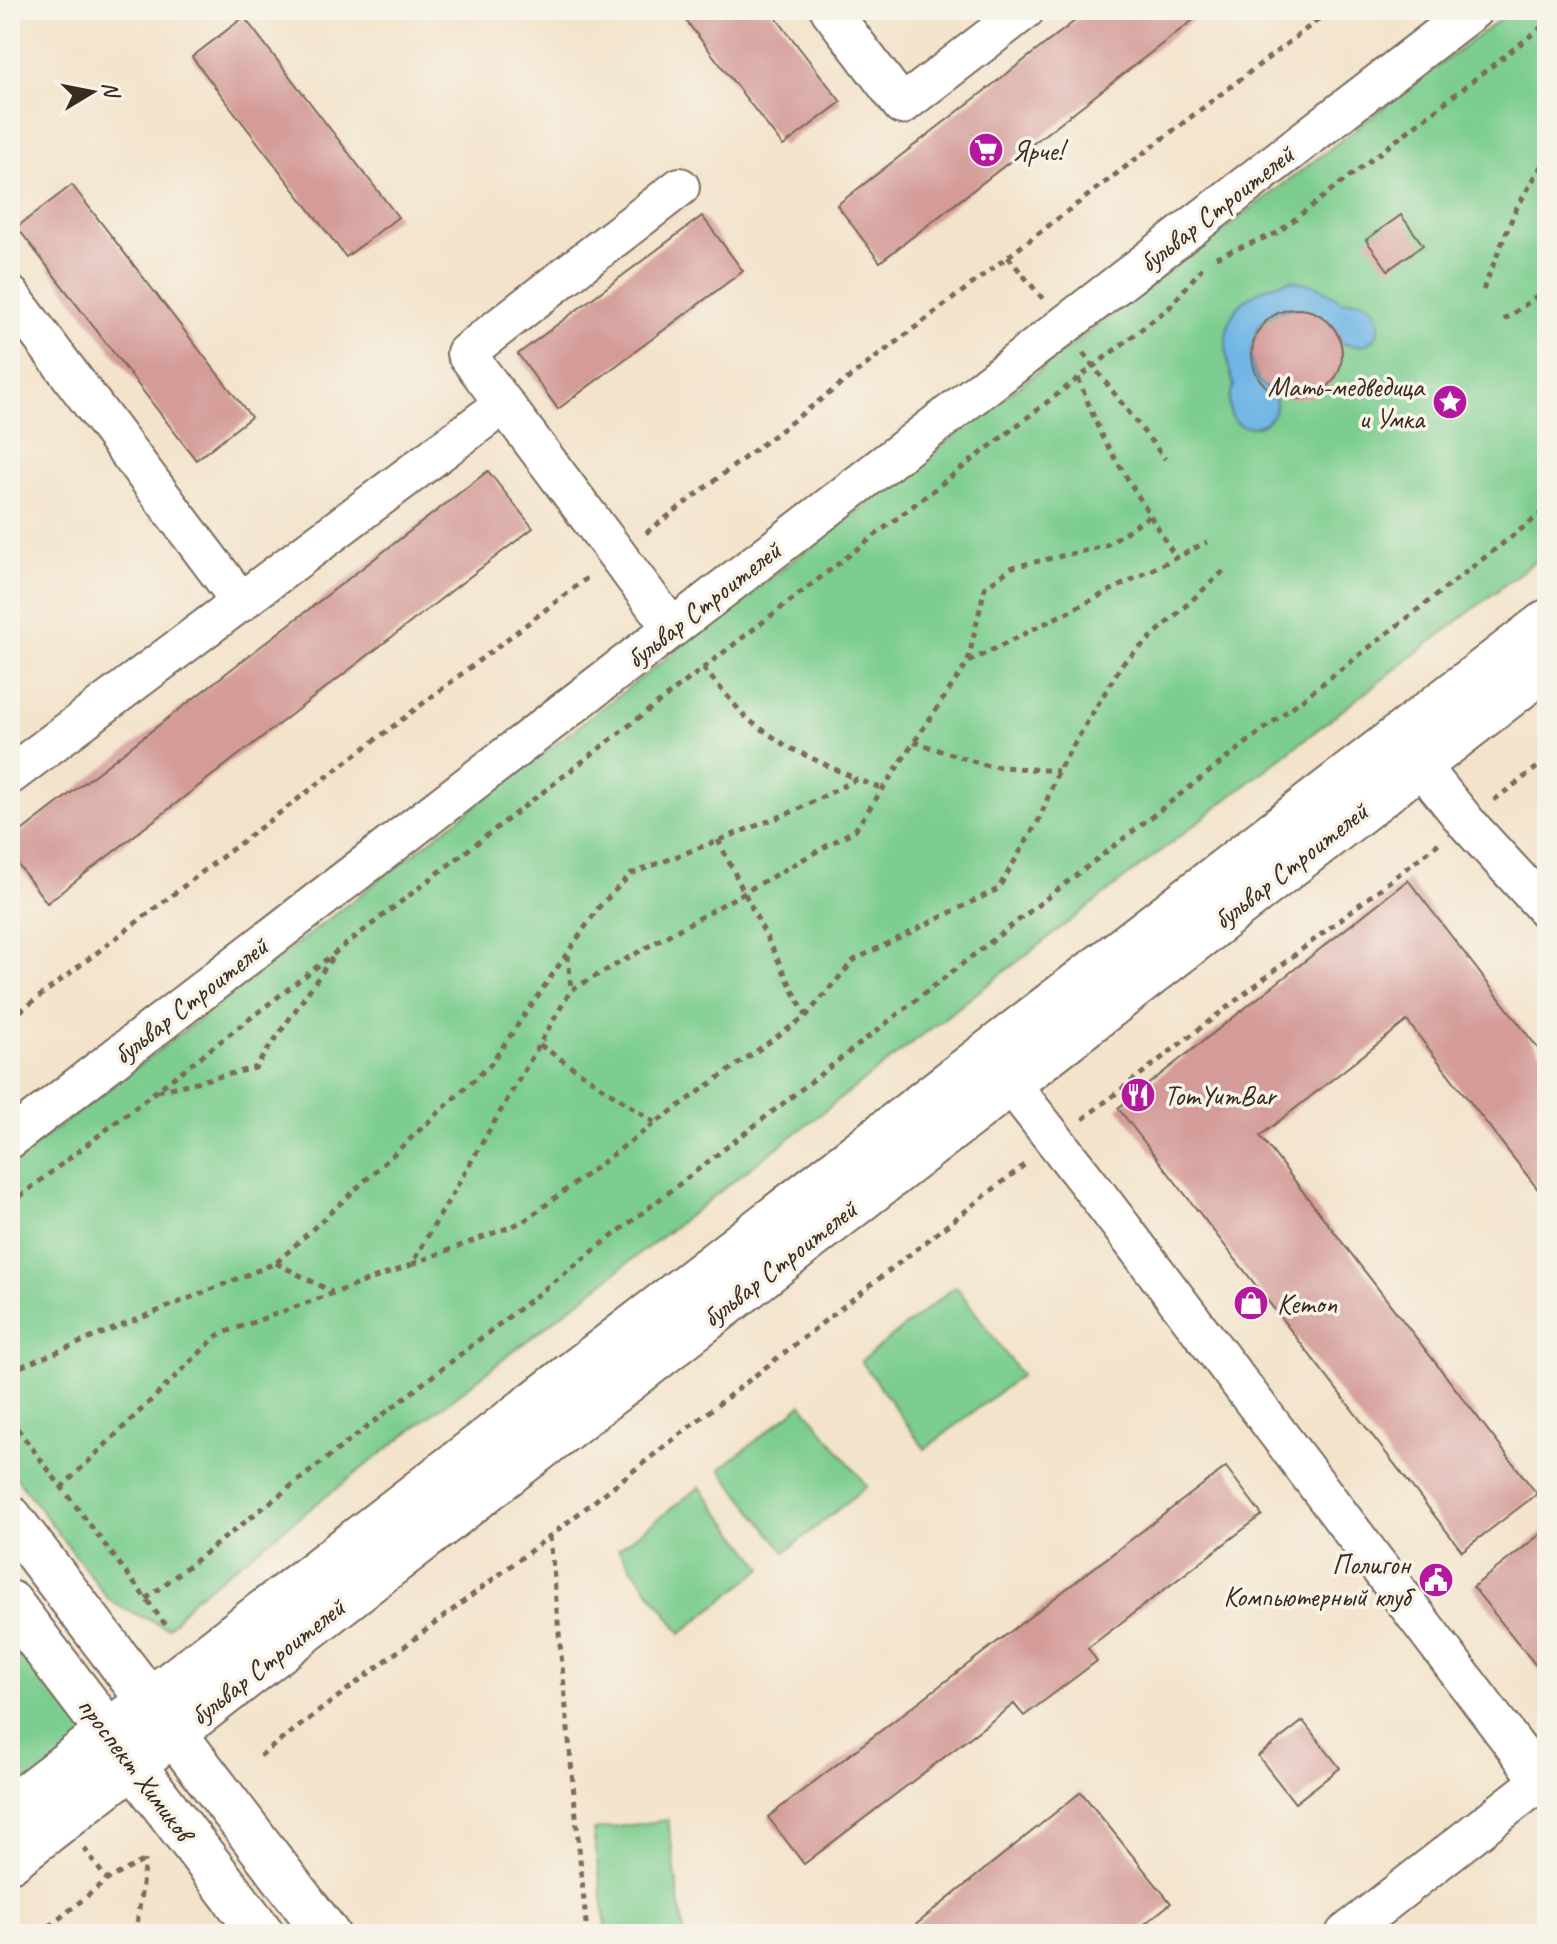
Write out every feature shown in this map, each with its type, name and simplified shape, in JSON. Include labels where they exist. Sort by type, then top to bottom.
[{"type":"main road","name":"бульвар Строителей","points":[[10,1860],[121,1748],[148,1700],[1547,622]]},
{"type":"main road","name":"бульвар Строителей","points":[[10,1808],[121,1748],[174,1734],[1547,666]]},
{"type":"main road","name":"проспект Химиков","points":[[10,1518],[327,1934]]},
{"type":"main road","name":"проспект Химиков","points":[[10,1603],[262,1934]]},
{"type":"street","points":[[830,10],[902,105],[1025,10]]},
{"type":"street","name":"бульвар Строителей","points":[[10,1139],[1473,10]]},
{"type":"street","points":[[672,628],[466,353],[680,187]]},
{"type":"street","points":[[10,295],[241,602]]},
{"type":"street","points":[[10,775],[504,404]]},
{"type":"street","points":[[1420,765],[1466,822],[1547,910]]},
{"type":"street","points":[[1010,1083],[1542,1788],[1345,1934]]},
{"type":"path","points":[[10,1019],[1331,10]]},
{"type":"path","points":[[10,1204],[1169,308],[1208,260],[1277,233],[1547,23]]},
{"type":"path","points":[[1483,290],[1515,211],[1547,156]]},
{"type":"path","points":[[1008,257],[1049,307]]},
{"type":"path","points":[[1504,320],[1547,289]]},
{"type":"path","points":[[1075,343],[1165,459]]},
{"type":"path","points":[[1078,378],[1102,437],[1176,558]]},
{"type":"path","points":[[146,1599],[1547,509]]},
{"type":"path","points":[[411,1265],[571,990],[855,830],[968,662],[985,587],[1013,567],[1105,546],[1149,516]]},
{"type":"path","points":[[968,662],[1207,542]]},
{"type":"path","points":[[61,1488],[218,1335],[523,1222],[806,1016],[854,960],[998,889],[1040,818],[1058,771],[1122,664],[1227,568]]},
{"type":"path","points":[[703,668],[747,719],[788,747],[883,789]]},
{"type":"path","points":[[914,742],[988,766],[1058,771]]},
{"type":"path","points":[[260,1756],[550,1536],[1547,760]]},
{"type":"path","points":[[10,1371],[276,1263],[490,1065],[599,907],[631,874],[797,810],[857,779]]},
{"type":"path","points":[[718,840],[806,1016]]},
{"type":"path","points":[[155,1092],[255,1068],[337,951]]},
{"type":"path","points":[[568,954],[571,990]]},
{"type":"path","points":[[539,1044],[655,1123]]},
{"type":"path","points":[[276,1263],[333,1293]]},
{"type":"path","points":[[10,1419],[168,1628]]},
{"type":"path","points":[[550,1536],[587,1934]]},
{"type":"path","points":[[40,1934],[107,1880],[145,1860],[136,1934]]},
{"type":"green space","points":[[1512,10],[1547,10],[1547,552],[192,1600],[168,1628],[109,1600],[10,1469],[10,1165],[1075,343]]},
{"type":"green space","points":[[956,1286],[1021,1375],[925,1449],[861,1361]]},
{"type":"green space","points":[[802,1404],[867,1486],[785,1552],[720,1469]]},
{"type":"green space","points":[[700,1487],[763,1568],[681,1633],[618,1549]]},
{"type":"green space","points":[[10,1603],[108,1732],[10,1808]]},
{"type":"green space","points":[[668,1820],[684,1934],[607,1934],[593,1830]]},
{"type":"water","points":[[1291,280],[1315,285],[1344,302],[1360,301],[1371,306],[1379,324],[1376,334],[1369,342],[1358,346],[1342,343],[1327,322],[1305,310],[1280,311],[1269,317],[1257,331],[1252,361],[1259,381],[1274,396],[1275,408],[1270,418],[1261,424],[1243,426],[1233,418],[1229,406],[1234,386],[1228,365],[1227,330],[1241,304],[1270,286]]},
{"type":"building","points":[[678,10],[770,10],[841,102],[783,146]]},
{"type":"building","points":[[1089,10],[1206,10],[880,262],[837,205]]},
{"type":"building","points":[[244,17],[398,217],[346,257],[192,57]]},
{"type":"building","points":[[72,185],[251,417],[196,460],[17,227]]},
{"type":"building","points":[[1401,215],[1423,245],[1388,270],[1366,240]]},
{"type":"building","points":[[702,216],[743,271],[558,409],[518,354]]},
{"type":"building","points":[[1288,309],[1306,309],[1322,316],[1335,329],[1342,345],[1342,363],[1335,379],[1322,392],[1306,399],[1288,399],[1272,392],[1259,379],[1252,363],[1252,345],[1259,329],[1272,316]]},
{"type":"building","points":[[488,471],[533,528],[47,903],[10,854],[10,840]]},
{"type":"building","points":[[1408,880],[1547,1060],[1547,1201],[1407,1021],[1260,1136],[1537,1494],[1462,1551],[1118,1108]]},
{"type":"building","points":[[1226,1467],[1262,1515],[1088,1648],[1097,1661],[1024,1716],[1014,1704],[804,1864],[768,1817]]},
{"type":"building","points":[[1547,1529],[1547,1669],[1542,1673],[1473,1587]]},
{"type":"building","points":[[1303,1721],[1340,1768],[1295,1803],[1258,1756]]},
{"type":"building","points":[[1081,1792],[1171,1903],[1141,1927],[1147,1934],[918,1934],[913,1927]]},
{"type":"place","name":"Ярче!","points":[[986,150]]},
{"type":"place","name":"Мать-медведица и Умка","points":[[1450,402]]},
{"type":"place","name":"TomYumBar","points":[[1138,1095]]},
{"type":"place","name":"Kemon","points":[[1251,1303]]},
{"type":"place","name":"Полигон Компьютерный клуб","points":[[1436,1580]]}]
